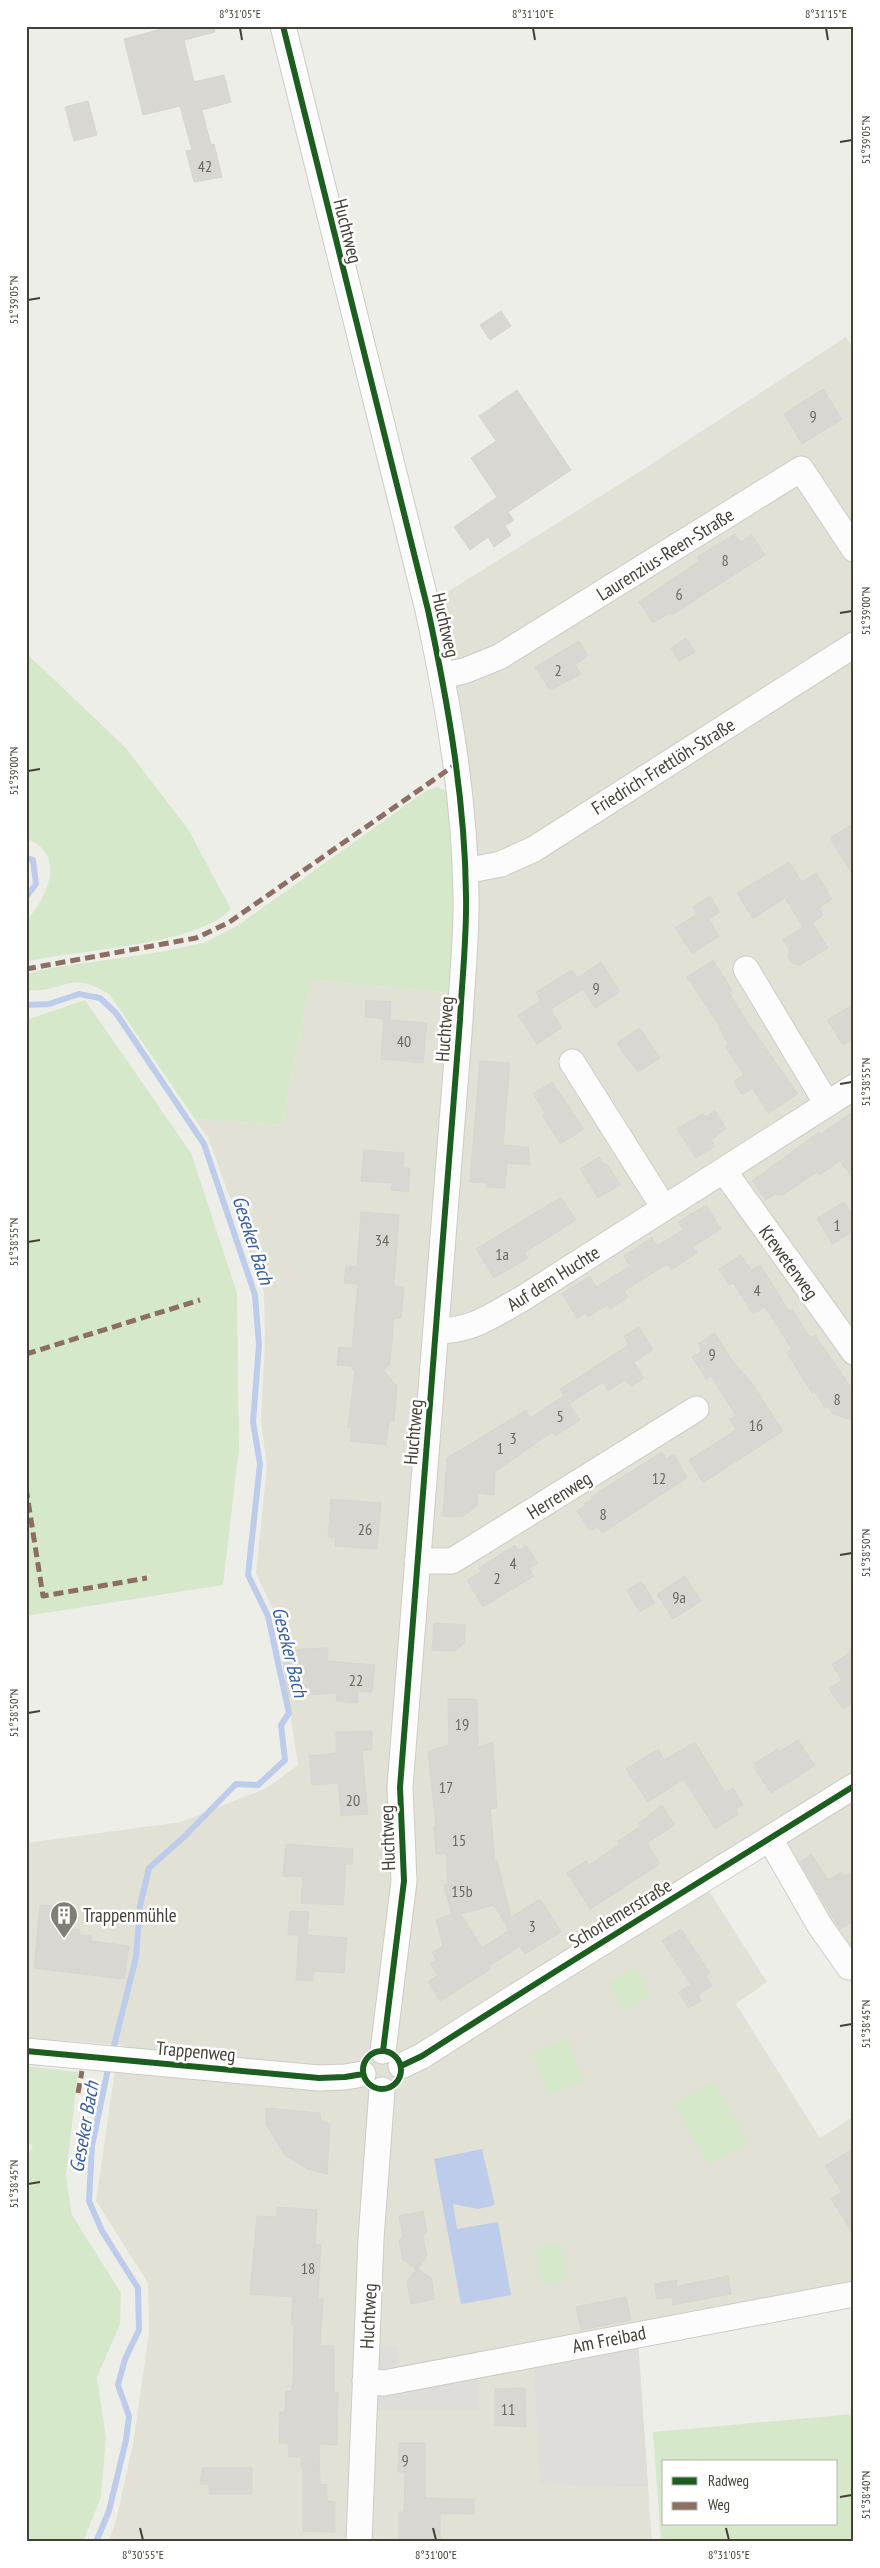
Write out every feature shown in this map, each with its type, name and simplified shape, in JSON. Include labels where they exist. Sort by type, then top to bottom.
[{"type":"street","name":"Huchtweg","points":[[283,26],[428,610],[441,676],[460,810],[465,870],[466,896],[460,1020],[400,1787],[404,1881],[392,2058]]},
{"type":"street","name":"Laurenzius-Reen-Straße","points":[[441,676],[464,671],[499,657],[801,469],[854,549]]},
{"type":"street","name":"Friedrich-Frettlöh-Straße","points":[[465,870],[501,864],[534,848],[854,645]]},
{"type":"street","points":[[746,969],[827,1104]]},
{"type":"street","points":[[572,1062],[664,1208]]},
{"type":"street","name":"Auf dem Huchte","points":[[436,1332],[458,1331],[470,1328],[520,1300],[724,1172],[854,1087]]},
{"type":"street","name":"Kreweterweg","points":[[724,1172],[854,1352]]},
{"type":"street","name":"Herrenweg","points":[[417,1561],[452,1561],[696,1409]]},
{"type":"street","name":"Schorlemerstraße","points":[[392,2058],[422,2056],[571,1960],[854,1786]]},
{"type":"street","points":[[770,1839],[820,1926],[849,1967]]},
{"type":"street","name":"Trappenweg","points":[[26,2051],[319,2078],[345,2078],[363,2074]]},
{"type":"street","points":[[377,2051],[392,2058],[402,2072],[398,2082],[382,2090],[372,2087],[363,2074],[368,2058],[377,2051]]},
{"type":"street","name":"Huchtweg","points":[[359,2542],[371,2239],[382,2090]]},
{"type":"street","name":"Am Freibad","points":[[365,2381],[384,2383],[854,2294]]},
{"type":"shaded area","points":[[846,337],[854,349],[854,1988],[759,1839],[700,1877],[767,1982],[736,2004],[820,2138],[854,2116],[854,2286],[637,2331],[652,2542],[108,2542],[116,2521],[133,2444],[149,2332],[148,2283],[96,2201],[114,2077],[124,2045],[26,2038],[26,1843],[181,1822],[267,1788],[298,1765],[275,1614],[256,1573],[267,1467],[261,1421],[265,1342],[264,1292],[209,1140],[195,1119],[282,1125],[311,980],[450,993],[448,1029],[473,1017],[472,893],[433,601],[650,465]]},
{"type":"shaded area","points":[[638,2339],[648,2487],[540,2484],[534,2359]]},
{"type":"shaded area","points":[[398,2345],[398,2366],[480,2350],[478,2410],[372,2410],[375,2347]]},
{"type":"green space","points":[[26,653],[125,747],[188,829],[231,909],[215,921],[192,931],[165,939],[26,962],[26,921],[41,900],[50,876],[50,865],[46,854],[39,845],[26,839]]},
{"type":"green space","points":[[437,787],[445,790],[450,796],[457,884],[450,993],[311,980],[282,1125],[195,1119],[110,995],[96,987],[85,983],[76,983],[49,989],[26,990],[26,974],[51,968],[155,953],[204,943],[240,924],[424,792]]},
{"type":"green space","points":[[85,1000],[191,1153],[237,1293],[239,1448],[223,1585],[26,1616],[26,1020]]},
{"type":"green space","points":[[635,1967],[651,1996],[625,2011],[608,1983]]},
{"type":"green space","points":[[567,2038],[584,2081],[549,2095],[532,2053]]},
{"type":"green space","points":[[26,2066],[78,2072],[66,2176],[72,2215],[121,2293],[120,2324],[97,2377],[106,2438],[101,2497],[83,2542],[26,2542],[26,2158],[33,2146],[26,2141]]},
{"type":"green space","points":[[714,2081],[748,2142],[709,2165],[674,2104]]},
{"type":"green space","points":[[554,2244],[561,2248],[566,2277],[563,2280],[546,2284],[542,2281],[536,2252],[539,2248]]},
{"type":"green space","points":[[854,2414],[854,2542],[661,2542],[653,2432]]},
{"type":"water","points":[[482,2149],[495,2205],[478,2209],[453,2204],[457,2229],[498,2222],[511,2295],[461,2304],[434,2159]]},
{"type":"building","points":[[173,26],[214,26],[215,32],[184,40],[194,82],[224,75],[231,102],[202,110],[211,145],[214,144],[222,177],[194,182],[186,151],[192,150],[180,106],[143,115],[124,39]]},
{"type":"building","points":[[88,101],[97,135],[74,141],[65,107]]},
{"type":"building","points":[[501,311],[511,326],[490,340],[480,325]]},
{"type":"building","points":[[823,389],[842,419],[802,444],[784,414]]},
{"type":"building","points":[[517,390],[571,470],[508,512],[514,520],[505,526],[511,535],[494,547],[488,537],[470,550],[454,527],[497,497],[471,458],[496,441],[479,416]]},
{"type":"building","points":[[735,534],[741,542],[752,535],[765,555],[672,615],[671,612],[653,623],[639,602],[699,561],[697,557]]},
{"type":"building","points":[[686,638],[695,652],[679,661],[671,648]]},
{"type":"building","points":[[579,641],[588,656],[575,665],[581,674],[550,690],[535,667]]},
{"type":"building","points":[[854,823],[854,877],[830,838]]},
{"type":"building","points":[[789,862],[802,882],[816,873],[832,899],[819,908],[823,915],[812,923],[828,948],[800,965],[792,963],[788,958],[790,950],[783,940],[803,927],[785,898],[753,919],[737,893]]},
{"type":"building","points":[[710,896],[720,912],[709,919],[719,936],[692,954],[675,928],[697,914],[693,907]]},
{"type":"building","points":[[713,960],[732,990],[729,992],[746,1020],[798,1094],[768,1113],[752,1088],[742,1095],[734,1081],[744,1075],[725,1046],[728,1044],[718,1024],[687,977]]},
{"type":"building","points":[[601,962],[620,992],[595,1008],[583,989],[551,1009],[562,1028],[537,1044],[518,1015],[541,1001],[536,992],[572,970],[577,978]]},
{"type":"building","points":[[366,1000],[391,1002],[390,1020],[427,1023],[423,1063],[381,1059],[384,1019],[365,1017]]},
{"type":"building","points":[[854,1004],[854,1038],[843,1045],[827,1020]]},
{"type":"building","points":[[640,1028],[660,1058],[638,1072],[621,1050],[618,1042]]},
{"type":"building","points":[[480,1061],[510,1063],[503,1145],[528,1147],[530,1165],[507,1163],[505,1188],[486,1187],[486,1183],[470,1182]]},
{"type":"building","points":[[552,1082],[584,1129],[560,1144],[543,1116],[546,1114],[533,1094]]},
{"type":"building","points":[[715,1111],[726,1128],[711,1140],[715,1146],[696,1158],[677,1129],[703,1113],[705,1117]]},
{"type":"building","points":[[854,1111],[854,1180],[840,1161],[819,1175],[817,1172],[783,1195],[775,1194],[766,1200],[752,1181],[819,1132],[821,1134]]},
{"type":"building","points":[[364,1150],[404,1153],[403,1168],[410,1168],[408,1192],[391,1190],[392,1183],[361,1181]]},
{"type":"building","points":[[599,1157],[605,1165],[607,1164],[620,1185],[598,1198],[580,1169]]},
{"type":"building","points":[[561,1197],[576,1220],[524,1253],[528,1258],[494,1278],[476,1249]]},
{"type":"building","points":[[844,1202],[854,1217],[854,1231],[832,1244],[817,1218]]},
{"type":"building","points":[[706,1205],[721,1229],[693,1247],[697,1253],[671,1270],[667,1264],[624,1291],[628,1297],[610,1309],[607,1305],[588,1317],[585,1313],[577,1318],[562,1294],[590,1276],[596,1287],[630,1266],[624,1256],[652,1237],[657,1246],[683,1230],[678,1222]]},
{"type":"building","points":[[361,1212],[399,1215],[394,1286],[404,1287],[401,1318],[394,1318],[390,1364],[383,1370],[397,1386],[394,1421],[389,1420],[386,1445],[350,1441],[352,1427],[348,1427],[355,1369],[352,1369],[352,1366],[337,1365],[339,1347],[352,1348],[358,1284],[344,1283],[346,1266],[357,1267]]},
{"type":"building","points":[[741,1255],[751,1270],[760,1265],[789,1311],[792,1309],[810,1338],[815,1335],[848,1383],[854,1392],[854,1420],[833,1414],[829,1408],[825,1407],[814,1391],[812,1393],[787,1353],[792,1349],[765,1307],[753,1314],[733,1283],[729,1285],[719,1269]]},
{"type":"building","points":[[639,1327],[653,1350],[634,1362],[644,1378],[631,1387],[626,1379],[608,1391],[603,1382],[569,1404],[580,1420],[555,1436],[552,1432],[495,1472],[494,1495],[478,1493],[477,1506],[462,1517],[443,1516],[447,1458],[526,1410],[530,1418],[564,1396],[560,1389],[629,1345],[624,1336]]},
{"type":"building","points":[[715,1333],[733,1362],[752,1383],[783,1431],[703,1483],[689,1460],[736,1430],[730,1419],[736,1416],[711,1376],[706,1379],[692,1357],[702,1351],[698,1344]]},
{"type":"building","points":[[662,1452],[666,1459],[674,1454],[687,1478],[602,1533],[598,1527],[590,1531],[577,1511],[593,1499],[591,1497]]},
{"type":"building","points":[[331,1499],[381,1503],[377,1549],[335,1546],[336,1537],[328,1537]]},
{"type":"building","points":[[515,1545],[518,1551],[526,1545],[538,1563],[529,1568],[534,1576],[483,1607],[467,1580],[481,1572],[479,1568]]},
{"type":"building","points":[[685,1576],[701,1601],[673,1619],[657,1594]]},
{"type":"building","points":[[642,1582],[655,1603],[639,1612],[627,1590]]},
{"type":"building","points":[[434,1623],[466,1625],[464,1643],[455,1651],[432,1650]]},
{"type":"building","points":[[328,1648],[327,1661],[375,1665],[372,1692],[358,1691],[357,1703],[336,1701],[337,1693],[289,1696],[281,1650]]},
{"type":"building","points":[[854,1649],[854,1701],[843,1709],[829,1689],[842,1680],[832,1665]]},
{"type":"building","points":[[448,1699],[477,1699],[478,1747],[493,1742],[497,1808],[490,1809],[495,1861],[497,1860],[511,1917],[540,1899],[561,1932],[525,1954],[520,1946],[489,1966],[491,1969],[440,2001],[428,1982],[438,1975],[430,1964],[437,1959],[432,1953],[443,1946],[436,1919],[452,1915],[444,1885],[448,1884],[446,1853],[436,1854],[434,1827],[436,1827],[428,1751],[449,1745]],"holes":[[[494,1905],[509,1930],[482,1948],[461,1914]]]},
{"type":"building","points":[[372,1731],[372,1750],[362,1750],[368,1814],[341,1816],[338,1783],[312,1785],[309,1756],[336,1753],[336,1732]]},
{"type":"building","points":[[798,1740],[815,1766],[771,1793],[755,1769],[755,1763],[777,1749],[779,1752]]},
{"type":"building","points":[[695,1742],[726,1793],[733,1788],[743,1805],[736,1809],[739,1814],[715,1829],[684,1779],[648,1802],[626,1769],[658,1749],[664,1760]]},
{"type":"building","points":[[662,1805],[675,1825],[647,1843],[660,1864],[590,1909],[567,1873],[586,1861],[589,1865],[620,1844],[618,1841],[641,1826],[639,1823]]},
{"type":"building","points":[[286,1844],[353,1849],[352,1864],[346,1864],[343,1905],[301,1903],[303,1877],[283,1876]]},
{"type":"building","points":[[811,1854],[828,1880],[841,1872],[844,1877],[854,1871],[854,1920],[840,1929],[800,1862]]},
{"type":"building","name":"Trappenmühle","points":[[40,1905],[69,1908],[67,1929],[80,1930],[79,1935],[91,1936],[91,1941],[129,1946],[124,1979],[34,1968]]},
{"type":"building","points":[[290,1911],[309,1912],[307,1935],[347,1938],[344,1973],[314,1971],[313,1981],[296,1980],[299,1935],[288,1935]]},
{"type":"building","points":[[681,1929],[710,1973],[706,1976],[712,1986],[698,1995],[701,2001],[688,2008],[679,1992],[691,1985],[662,1941]]},
{"type":"building","points":[[266,2108],[320,2113],[321,2121],[330,2124],[327,2174],[307,2169],[285,2155],[266,2124]]},
{"type":"building","points":[[854,2148],[854,2235],[831,2199],[842,2192],[825,2166]]},
{"type":"building","points":[[277,2207],[317,2210],[315,2245],[321,2245],[318,2299],[323,2299],[320,2346],[334,2346],[334,2392],[338,2392],[337,2445],[319,2444],[320,2485],[327,2484],[327,2501],[335,2502],[335,2532],[303,2531],[303,2468],[301,2468],[301,2457],[289,2457],[288,2443],[279,2443],[280,2412],[285,2412],[286,2391],[291,2391],[293,2383],[294,2325],[291,2325],[293,2297],[250,2294],[257,2216],[277,2217]]},
{"type":"building","points":[[423,2211],[427,2232],[423,2237],[427,2256],[418,2269],[431,2278],[435,2299],[411,2304],[407,2282],[416,2269],[403,2260],[399,2241],[403,2235],[399,2216]]},
{"type":"building","points":[[728,2276],[731,2294],[673,2305],[672,2297],[657,2299],[654,2284],[676,2280],[677,2286]]},
{"type":"building","points":[[626,2297],[631,2320],[581,2330],[576,2307]]},
{"type":"building","points":[[525,2388],[526,2427],[495,2425],[495,2389]]},
{"type":"building","points":[[399,2443],[425,2443],[425,2498],[474,2499],[474,2514],[440,2513],[440,2542],[399,2542],[399,2512],[404,2512],[405,2472],[398,2472]]},
{"type":"building","points":[[202,2468],[252,2468],[252,2494],[209,2494],[209,2484],[200,2484]]},
{"type":"waterway","name":"Geseker Bach","points":[[26,858],[33,860],[36,884],[26,897]]},
{"type":"waterway","name":"Geseker Bach","points":[[26,1005],[49,1004],[79,994],[100,998],[116,1013],[204,1144],[255,1295],[259,1345],[253,1422],[260,1464],[248,1575],[268,1616],[289,1713],[281,1725],[285,1760],[258,1785],[236,1784],[185,1836],[149,1868],[140,1906],[136,1957],[112,2054]]},
{"type":"waterway","name":"Geseker Bach","points":[[96,2542],[109,2511],[126,2440],[129,2416],[118,2385],[125,2359],[139,2330],[138,2288],[102,2231],[89,2201],[92,2146],[109,2064]]},
{"type":"marked path","points":[[26,969],[196,938],[228,923],[455,765]]},
{"type":"marked path","points":[[26,1354],[200,1300]]},
{"type":"marked path","points":[[26,1488],[43,1596],[147,1578]]},
{"type":"marked path","points":[[78,2093],[82,2071]]},
{"type":"cycle path","points":[[283,26],[428,610],[449,716],[459,788],[465,859],[466,926],[460,1020],[400,1787],[404,1881],[383,2051]]},
{"type":"cycle path","points":[[401,2066],[422,2056],[854,1786]]},
{"type":"cycle path","points":[[26,2051],[319,2078],[363,2074]]},
{"type":"cycle path","points":[[382,2051],[396,2056],[401,2070],[396,2084],[382,2089],[368,2084],[363,2070],[368,2056],[382,2051]]},
{"type":"place","name":"Trappenmühle","points":[[64,1939]]}]
